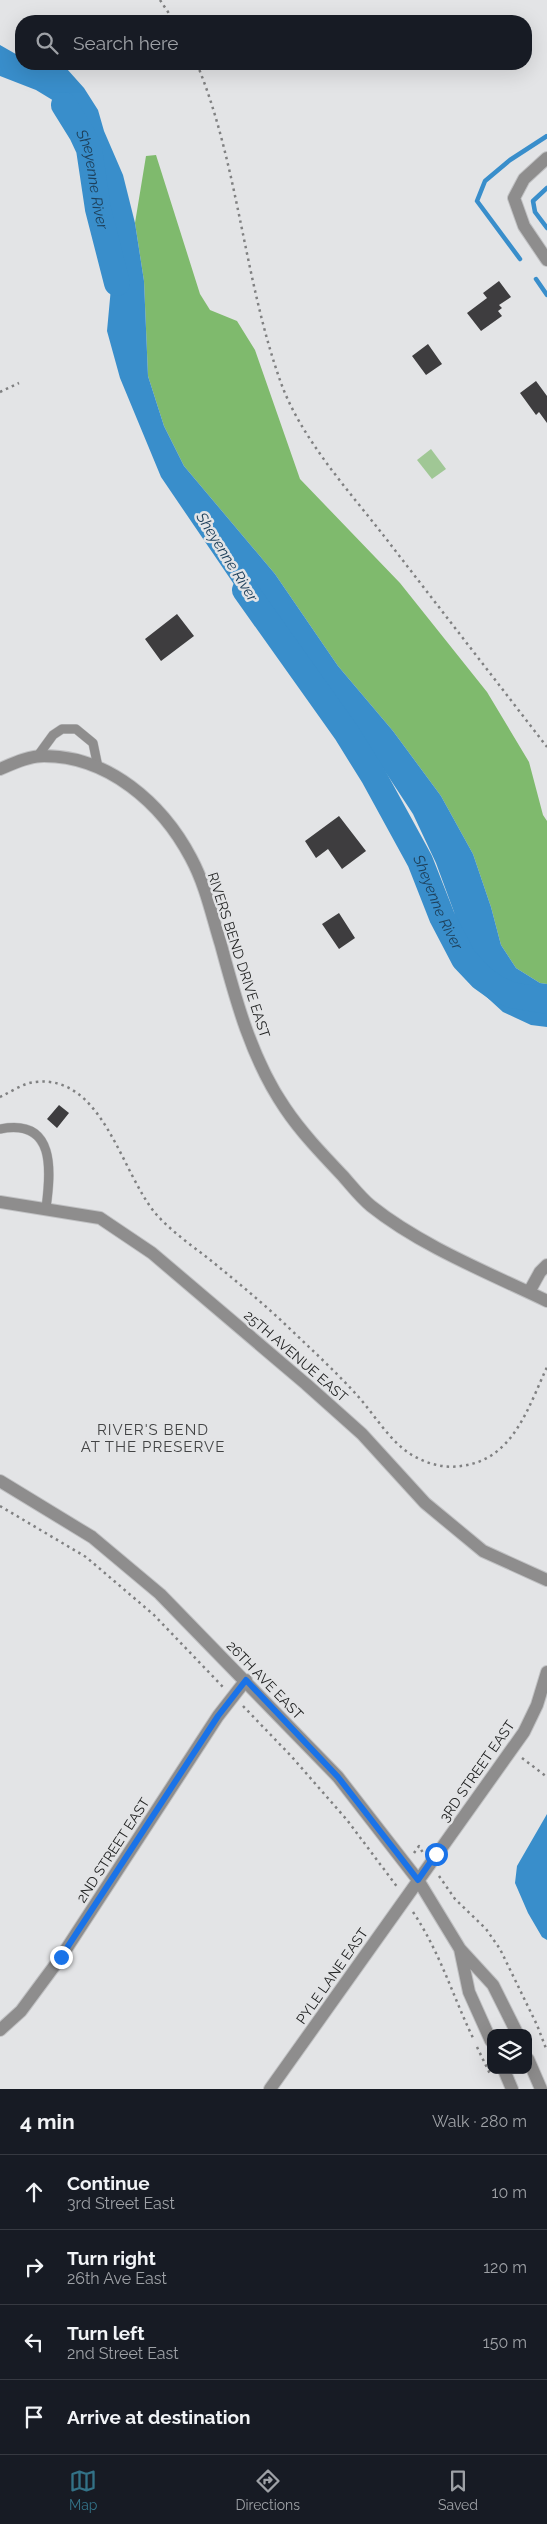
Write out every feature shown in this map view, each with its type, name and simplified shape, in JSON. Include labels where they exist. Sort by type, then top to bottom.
[{"type":"street","points":[[547,158],[524,179],[514,198],[524,226],[547,260]]},
{"type":"street","name":"RIVERS BEND DRIVE EAST","points":[[0,769],[37,757],[78,759],[113,773],[137,792],[163,817],[191,858],[207,895],[240,1014],[260,1065],[285,1108],[315,1146],[369,1204],[394,1222],[465,1262],[547,1301]]},
{"type":"street","name":"25TH AVENUE EAST","points":[[0,1202],[100,1218],[152,1252],[362,1434],[425,1504],[482,1551],[547,1580]]},
{"type":"street","points":[[529,1292],[540,1272],[547,1265]]},
{"type":"street","name":"26TH AVE EAST","points":[[0,1481],[92,1537],[160,1594],[246,1680],[338,1777],[418,1880],[460,1948]]},
{"type":"street","name":"3RD STREET EAST","points":[[418,1880],[530,1721],[547,1672]]},
{"type":"street","name":"2ND STREET EAST","points":[[0,2030],[21,2011],[61,1957],[218,1716],[246,1680]]},
{"type":"street","name":"PYLE LANE EAST","points":[[270,2089],[418,1880]]},
{"type":"street","points":[[460,1948],[493,1985],[515,2029]]},
{"type":"street","points":[[460,1948],[469,1992],[487,2032]]},
{"type":"street","points":[[532,2068],[541,2089]]},
{"type":"street","points":[[506,2074],[512,2089]]},
{"type":"lane","points":[[37,757],[53,735],[62,730],[76,729],[93,743],[98,767]]},
{"type":"lane","points":[[0,1129],[24,1130],[38,1136],[44,1145],[51,1170],[46,1208]]},
{"type":"path","points":[[160,0],[170,15]]},
{"type":"path","points":[[199,70],[223,150],[264,324],[282,384],[300,421],[334,472],[547,747]]},
{"type":"path","points":[[0,392],[18,383]]},
{"type":"path","points":[[0,1097],[35,1082],[59,1083],[79,1093],[96,1110],[139,1190],[156,1214],[288,1328],[354,1393],[405,1450],[421,1460],[442,1466],[460,1466],[481,1462],[498,1452],[518,1430],[547,1367]]},
{"type":"path","points":[[0,1506],[26,1519],[86,1557],[154,1615],[292,1757],[347,1820],[405,1898],[430,1938],[443,1964],[459,2009],[492,2080]]},
{"type":"path","points":[[511,1750],[547,1777]]},
{"type":"path","points":[[443,1883],[454,1899],[486,1929],[500,1949],[537,2025],[547,2051]]},
{"type":"green space","points":[[156,155],[200,294],[210,310],[237,321],[255,350],[300,479],[400,583],[487,692],[529,762],[543,815],[547,821],[547,984],[540,983],[516,968],[501,945],[491,907],[473,854],[441,796],[393,731],[338,666],[275,574],[184,466],[164,426],[148,376],[144,281],[135,223],[146,156]]},
{"type":"green space","points":[[431,449],[446,469],[432,479],[417,460]]},
{"type":"water","points":[[0,45],[15,54],[15,70],[68,70],[84,88],[98,110],[104,131],[123,175],[135,223],[144,281],[148,376],[164,426],[184,466],[275,574],[338,666],[393,731],[441,796],[473,854],[491,907],[501,945],[516,968],[540,983],[547,984],[547,1027],[531,1025],[503,1012],[480,991],[465,957],[454,912],[436,863],[413,814],[369,747],[319,681],[282,635],[244,599],[161,477],[120,378],[107,331],[112,277],[107,221],[85,138],[64,107],[36,90],[0,76]]},
{"type":"water","points":[[547,1814],[547,1940],[542,1937],[528,1913],[515,1883],[517,1866]]},
{"type":"building","points":[[499,281],[511,297],[499,305],[502,308],[498,311],[502,316],[481,331],[467,313],[487,298],[483,293]]},
{"type":"building","points":[[428,344],[442,364],[426,375],[412,356]]},
{"type":"building","points":[[536,381],[547,396],[547,423],[539,412],[536,415],[520,393]]},
{"type":"building","points":[[177,614],[194,636],[161,661],[145,639]]},
{"type":"building","points":[[339,816],[366,851],[342,869],[328,849],[316,858],[305,841]]},
{"type":"building","points":[[339,913],[355,938],[339,949],[322,924]]},
{"type":"building","points":[[59,1105],[69,1113],[57,1128],[47,1119]]},
{"type":"waterway","name":"Sheyenne River","points":[[64,105],[89,149],[98,209],[117,283]]},
{"type":"waterway","points":[[520,259],[477,201],[485,181],[510,160],[547,136]]},
{"type":"waterway","points":[[547,188],[533,201],[535,212],[547,228]]},
{"type":"waterway","points":[[536,279],[547,295]]},
{"type":"waterway","name":"Sheyenne River","points":[[245,590],[346,732],[374,777],[420,861],[442,917],[464,959],[482,978],[496,988],[511,995],[547,1001]]},
{"type":"district","name":"RIVER'S BEND AT THE PRESERVE","points":[[153,1438]]},
{"type":"route","points":[[61,1957],[218,1716],[246,1680],[338,1777],[418,1880],[436,1854]]}]
